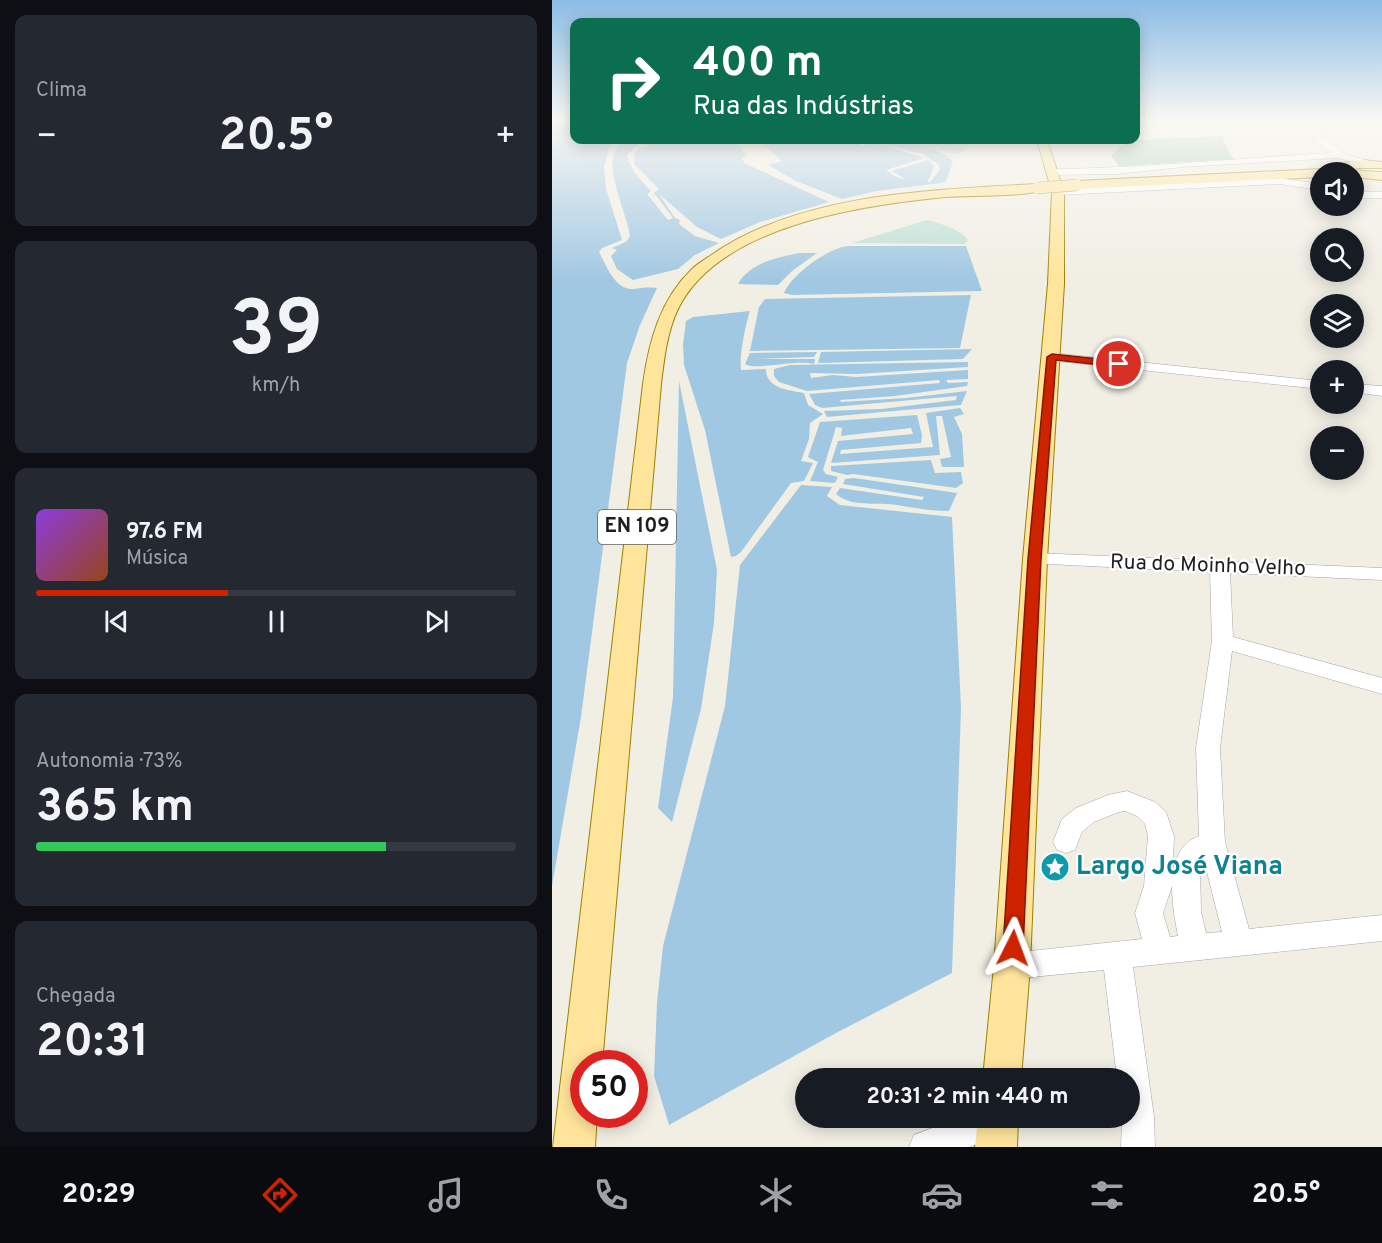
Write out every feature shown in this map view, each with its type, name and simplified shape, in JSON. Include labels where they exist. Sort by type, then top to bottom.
[{"type":"main road","points":[[1003,1068],[1012,966],[1035,559],[1052,357],[1056,184],[1053,174]]},
{"type":"main road","name":"EN 109","points":[[574,1147],[658,342],[672,306],[690,281],[711,261],[740,243],[776,227],[823,213],[885,200],[939,193],[1056,184],[1306,174]]},
{"type":"main road","points":[[1365,174],[1382,178]]},
{"type":"street","points":[[1056,184],[1105,174]]},
{"type":"street","points":[[1056,184],[1279,181],[1310,186]]},
{"type":"street","points":[[1364,195],[1382,195]]},
{"type":"street","points":[[1052,357],[1310,384]]},
{"type":"street","points":[[1364,389],[1382,391]]},
{"type":"street","name":"Rua do Moinho Velho","points":[[1035,559],[1382,574]]},
{"type":"street","points":[[1220,567],[1223,641],[1208,748],[1213,847],[1239,943]]},
{"type":"street","points":[[1223,641],[1382,686]]},
{"type":"street","points":[[1066,842],[1071,826],[1085,815],[1117,802],[1127,801],[1146,809],[1157,819],[1161,836],[1158,886],[1149,913],[1160,951]]},
{"type":"street","points":[[1195,948],[1187,912],[1187,860],[1199,847],[1213,847]]},
{"type":"street","points":[[1012,966],[1382,928]]},
{"type":"street","points":[[1117,956],[1137,1117],[1138,1147]]},
{"type":"street","points":[[926,1147],[997,1128]]},
{"type":"shaded area","points":[[552,174],[605,174],[606,189],[622,240],[602,248],[599,252],[612,276],[621,285],[633,289],[657,288],[640,325],[627,363],[581,717],[552,886]]},
{"type":"shaded area","points":[[614,174],[636,174],[651,191],[647,194],[668,220],[673,218],[654,193],[659,189],[644,174],[767,174],[829,202],[760,222],[721,239],[697,227],[659,194],[675,218],[680,220],[679,224],[695,236],[719,243],[695,255],[678,269],[633,280],[617,269],[611,256],[617,250],[612,248],[626,242],[630,236]]},
{"type":"shaded area","points":[[783,174],[891,174],[907,180],[896,174],[931,174],[927,183],[937,174],[949,174],[946,181],[941,183],[876,191],[842,199]]},
{"type":"shaded area","points":[[927,220],[955,229],[968,240],[964,244],[852,243]]},
{"type":"shaded area","points":[[848,246],[966,246],[982,291],[792,295],[784,293],[802,270],[811,263]]},
{"type":"shaded area","points":[[799,253],[817,253],[792,271],[778,285],[738,284],[757,266],[773,259]]},
{"type":"shaded area","points":[[971,295],[960,348],[750,351],[759,307],[765,299]]},
{"type":"shaded area","points":[[750,311],[743,341],[741,370],[766,369],[767,376],[774,385],[804,393],[808,405],[823,414],[810,423],[809,439],[801,461],[813,463],[804,481],[791,483],[741,552],[731,557],[705,430],[684,365],[683,344],[686,321],[693,317]]},
{"type":"shaded area","points":[[972,349],[963,359],[818,363],[821,352]]},
{"type":"shaded area","points":[[817,352],[814,357],[756,359],[815,359],[814,364],[750,366],[745,364],[750,353]]},
{"type":"shaded area","points":[[968,362],[968,367],[857,374],[810,373],[811,378],[833,375],[856,377],[968,370],[968,379],[946,380],[948,383],[968,382],[967,386],[895,396],[840,400],[841,402],[906,398],[967,391],[961,405],[827,417],[824,411],[881,409],[956,400],[957,396],[822,408],[815,405],[809,394],[940,383],[939,380],[807,391],[779,382],[774,376],[774,369],[790,365]]},
{"type":"shaded area","points":[[679,381],[717,570],[714,623],[701,709],[672,822],[658,808],[673,697]]},
{"type":"shaded area","points":[[960,408],[964,414],[954,417],[962,434],[964,467],[942,467],[940,459],[951,457],[942,416],[936,416],[940,455],[831,463],[838,441],[913,434],[911,428],[841,436],[842,428],[836,427],[823,470],[826,474],[838,477],[835,483],[810,481],[818,462],[808,457],[820,422],[917,415],[922,435],[921,443],[841,450],[840,454],[933,447],[926,413]]},
{"type":"shaded area","points":[[931,460],[935,473],[961,472],[963,483],[956,488],[847,475],[831,471],[831,466]]},
{"type":"shaded area","points":[[854,478],[957,493],[949,511],[890,504],[857,503],[836,494],[840,488],[922,500],[924,497],[843,484],[845,479]]},
{"type":"shaded area","points":[[801,485],[832,487],[827,496],[840,505],[952,517],[961,708],[952,973],[834,1034],[669,1125],[654,1076],[657,1003],[663,946],[725,706],[740,565]]},
{"type":"place","name":"Largo José Viana","points":[[1055,867]]},
{"type":"route","points":[[1013,948],[1035,559],[1052,357],[1119,364]]}]
